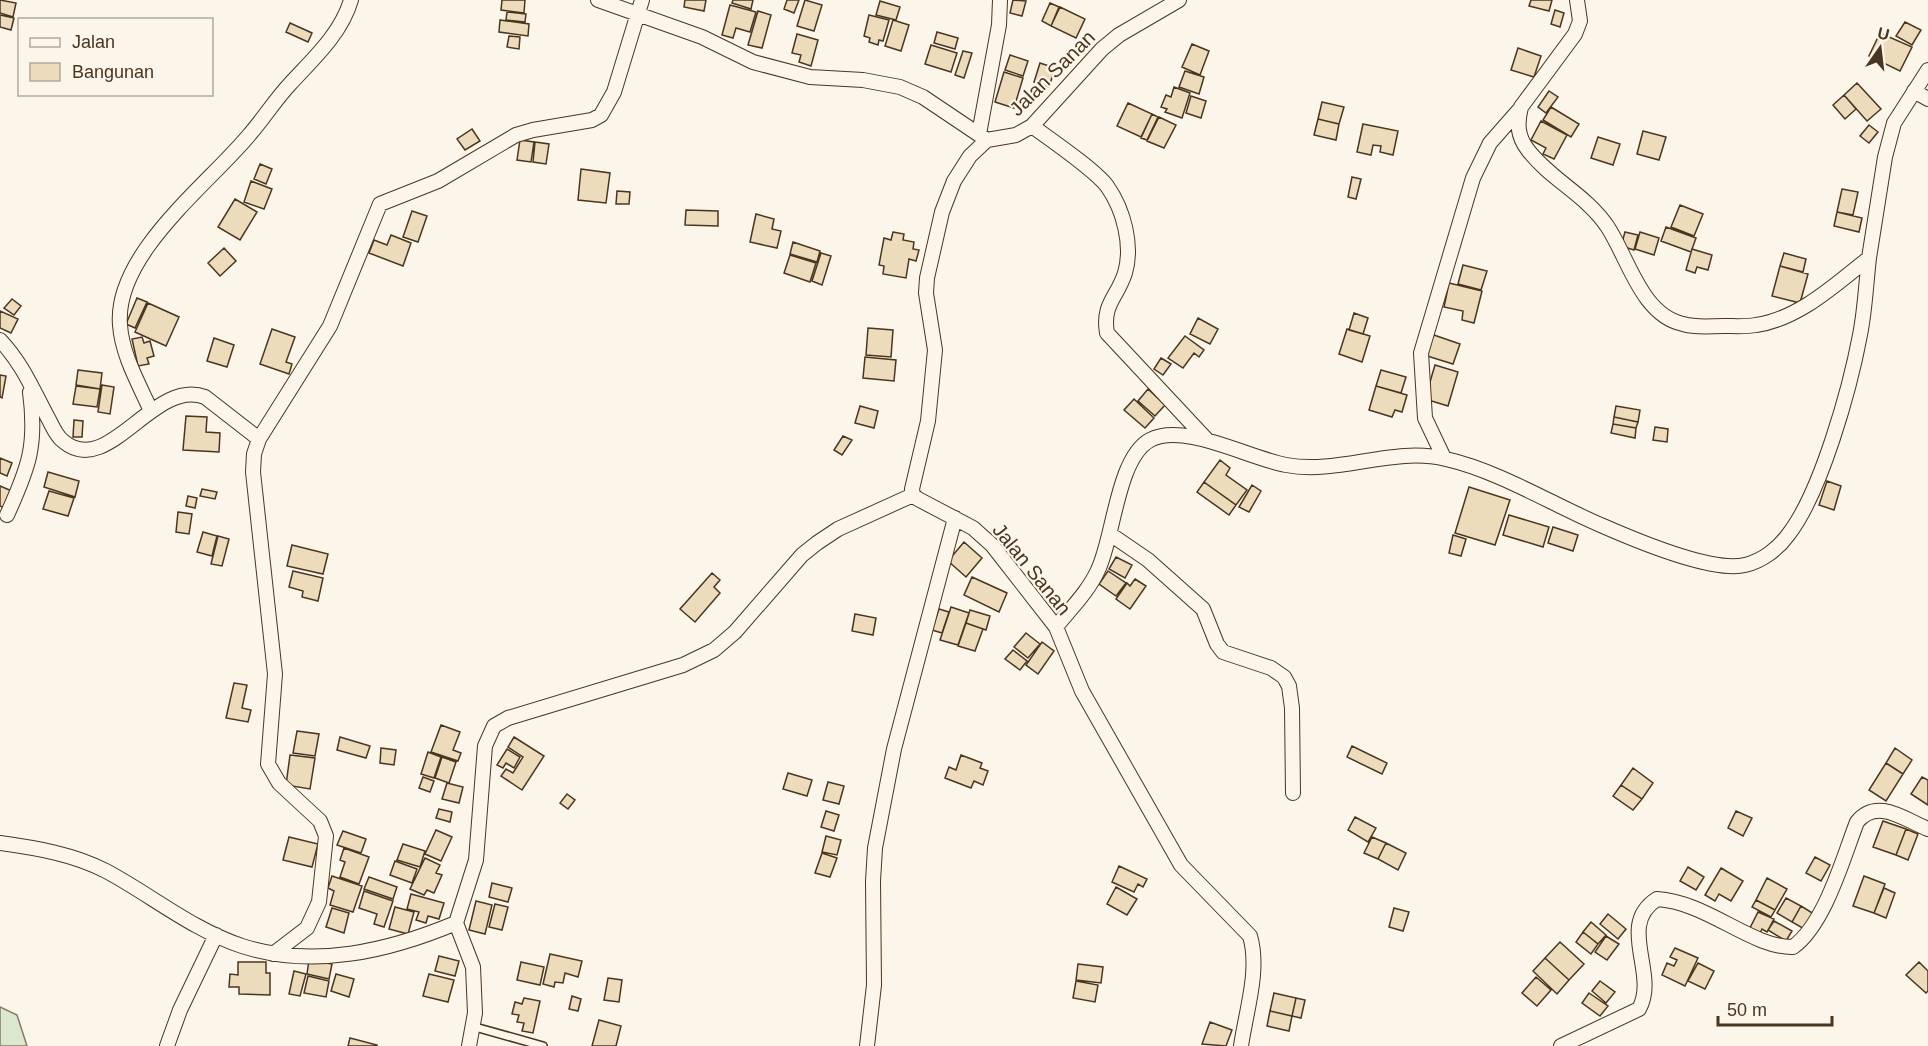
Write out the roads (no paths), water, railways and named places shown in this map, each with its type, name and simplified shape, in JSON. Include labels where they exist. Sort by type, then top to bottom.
[{"type":"street","points":[[151,411],[129,362],[120,325],[122,298],[139,263],[172,214],[250,135],[282,93],[335,32],[351,0]]},
{"type":"street","points":[[598,0],[702,37],[753,62],[810,77],[863,80],[900,87],[922,97],[983,137]]},
{"type":"street","points":[[273,954],[308,927],[313,916],[319,902],[326,836],[320,821],[279,783],[268,764],[275,674],[253,472],[254,454],[259,439],[330,326],[380,204],[438,181],[516,135],[592,120],[602,115],[614,92],[642,0]]},
{"type":"street","points":[[469,1046],[475,1027],[473,967],[456,923],[476,860],[485,746],[494,726],[508,718],[683,665],[714,650],[735,632],[802,555],[817,543],[837,529],[913,495],[913,482],[928,421],[935,350],[926,293],[933,249],[942,212],[954,181],[983,137],[999,25],[1000,0]]},
{"type":"street","name":"Jalan Sanan","points":[[983,137],[1016,135],[1032,126],[1102,49],[1119,35],[1179,0]]},
{"type":"street","points":[[1444,458],[1425,418],[1421,352],[1431,312],[1473,178],[1490,143],[1521,107],[1575,33],[1580,21],[1577,0]]},
{"type":"street","points":[[1056,627],[1088,589],[1100,567],[1124,480],[1140,448],[1162,434],[1182,434],[1207,440],[1240,453],[1290,466],[1340,466],[1406,456],[1444,458],[1477,469],[1604,527],[1682,556],[1708,563],[1743,566],[1767,556],[1788,536],[1799,517],[1811,493],[1838,421],[1860,334],[1885,157],[1894,123],[1928,70]]},
{"type":"street","points":[[1914,91],[1928,99]]},
{"type":"street","points":[[1521,107],[1518,121],[1519,135],[1528,151],[1595,210],[1617,241],[1648,300],[1661,314],[1680,324],[1692,326],[1755,325],[1779,320],[1821,296],[1869,258]]},
{"type":"street","points":[[1032,126],[1107,186],[1128,240],[1129,260],[1123,280],[1104,316],[1107,333],[1207,440]]},
{"type":"street","points":[[0,340],[16,357],[62,441],[82,450],[97,450],[151,411],[183,394],[194,393],[205,397],[259,439]]},
{"type":"street","points":[[7,515],[26,475],[34,442],[28,378]]},
{"type":"street","name":"Jalan Sanan","points":[[913,495],[973,528],[992,545],[1056,627],[1082,691],[1181,865],[1250,936],[1254,950],[1254,966],[1241,1046]]},
{"type":"street","points":[[867,1046],[874,985],[873,881],[876,848],[894,750],[955,518]]},
{"type":"street","points":[[1110,534],[1148,560],[1203,609],[1217,644],[1223,651],[1271,668],[1284,677],[1289,686],[1292,708],[1293,793]]},
{"type":"street","points":[[1561,1046],[1639,1009],[1645,993],[1638,947],[1641,914],[1657,899],[1691,905],[1773,945],[1793,947],[1810,930],[1830,891],[1857,822],[1863,814],[1869,811],[1887,811],[1928,829]]},
{"type":"street","points":[[0,843],[38,848],[103,870],[216,935],[241,946],[273,954],[319,957],[382,949],[415,940],[456,923]]},
{"type":"street","points":[[167,1046],[180,1010],[216,935]]},
{"type":"lane","points":[[475,1027],[543,1046]]}]
